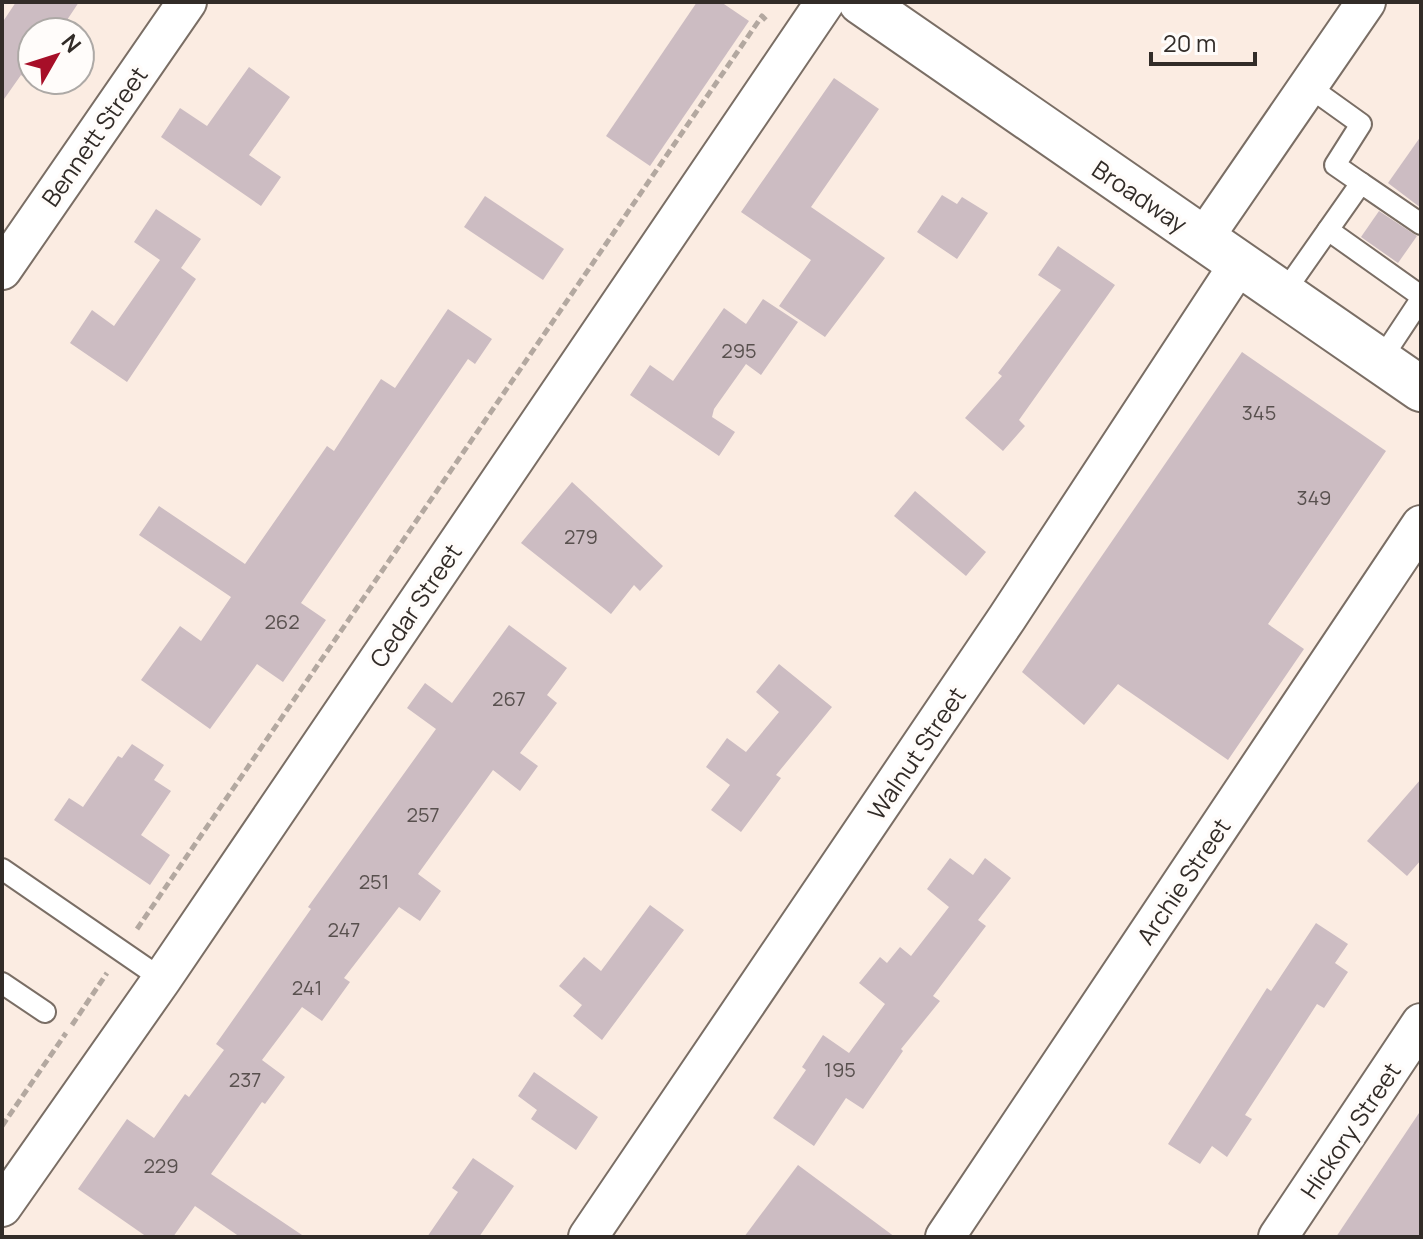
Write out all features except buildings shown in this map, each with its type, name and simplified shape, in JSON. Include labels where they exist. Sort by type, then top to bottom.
[{"type":"main road","name":"Broadway","points":[[861,2],[1421,389]]},
{"type":"street","name":"Bennett Street","points":[[2,270],[187,2]]},
{"type":"street","name":"Cedar Street","points":[[2,1207],[162,979],[825,2]]},
{"type":"street","points":[[1203,239],[1366,2]]},
{"type":"street","name":"Walnut Street","points":[[588,1237],[1007,618],[1239,264]]},
{"type":"street","name":"Archie Street","points":[[945,1237],[1421,525]]},
{"type":"street","name":"Hickory Street","points":[[1278,1237],[1421,1023]]},
{"type":"lane","points":[[1308,86],[1361,124],[1335,165],[1421,224]]},
{"type":"lane","points":[[1283,294],[1361,183]]},
{"type":"lane","points":[[1328,230],[1421,298],[1380,361]]},
{"type":"lane","points":[[2,869],[162,979]]},
{"type":"lane","points":[[2,983],[45,1012]]},
{"type":"path","name":"Cedar Street","points":[[2,1126],[762,16]]}]
